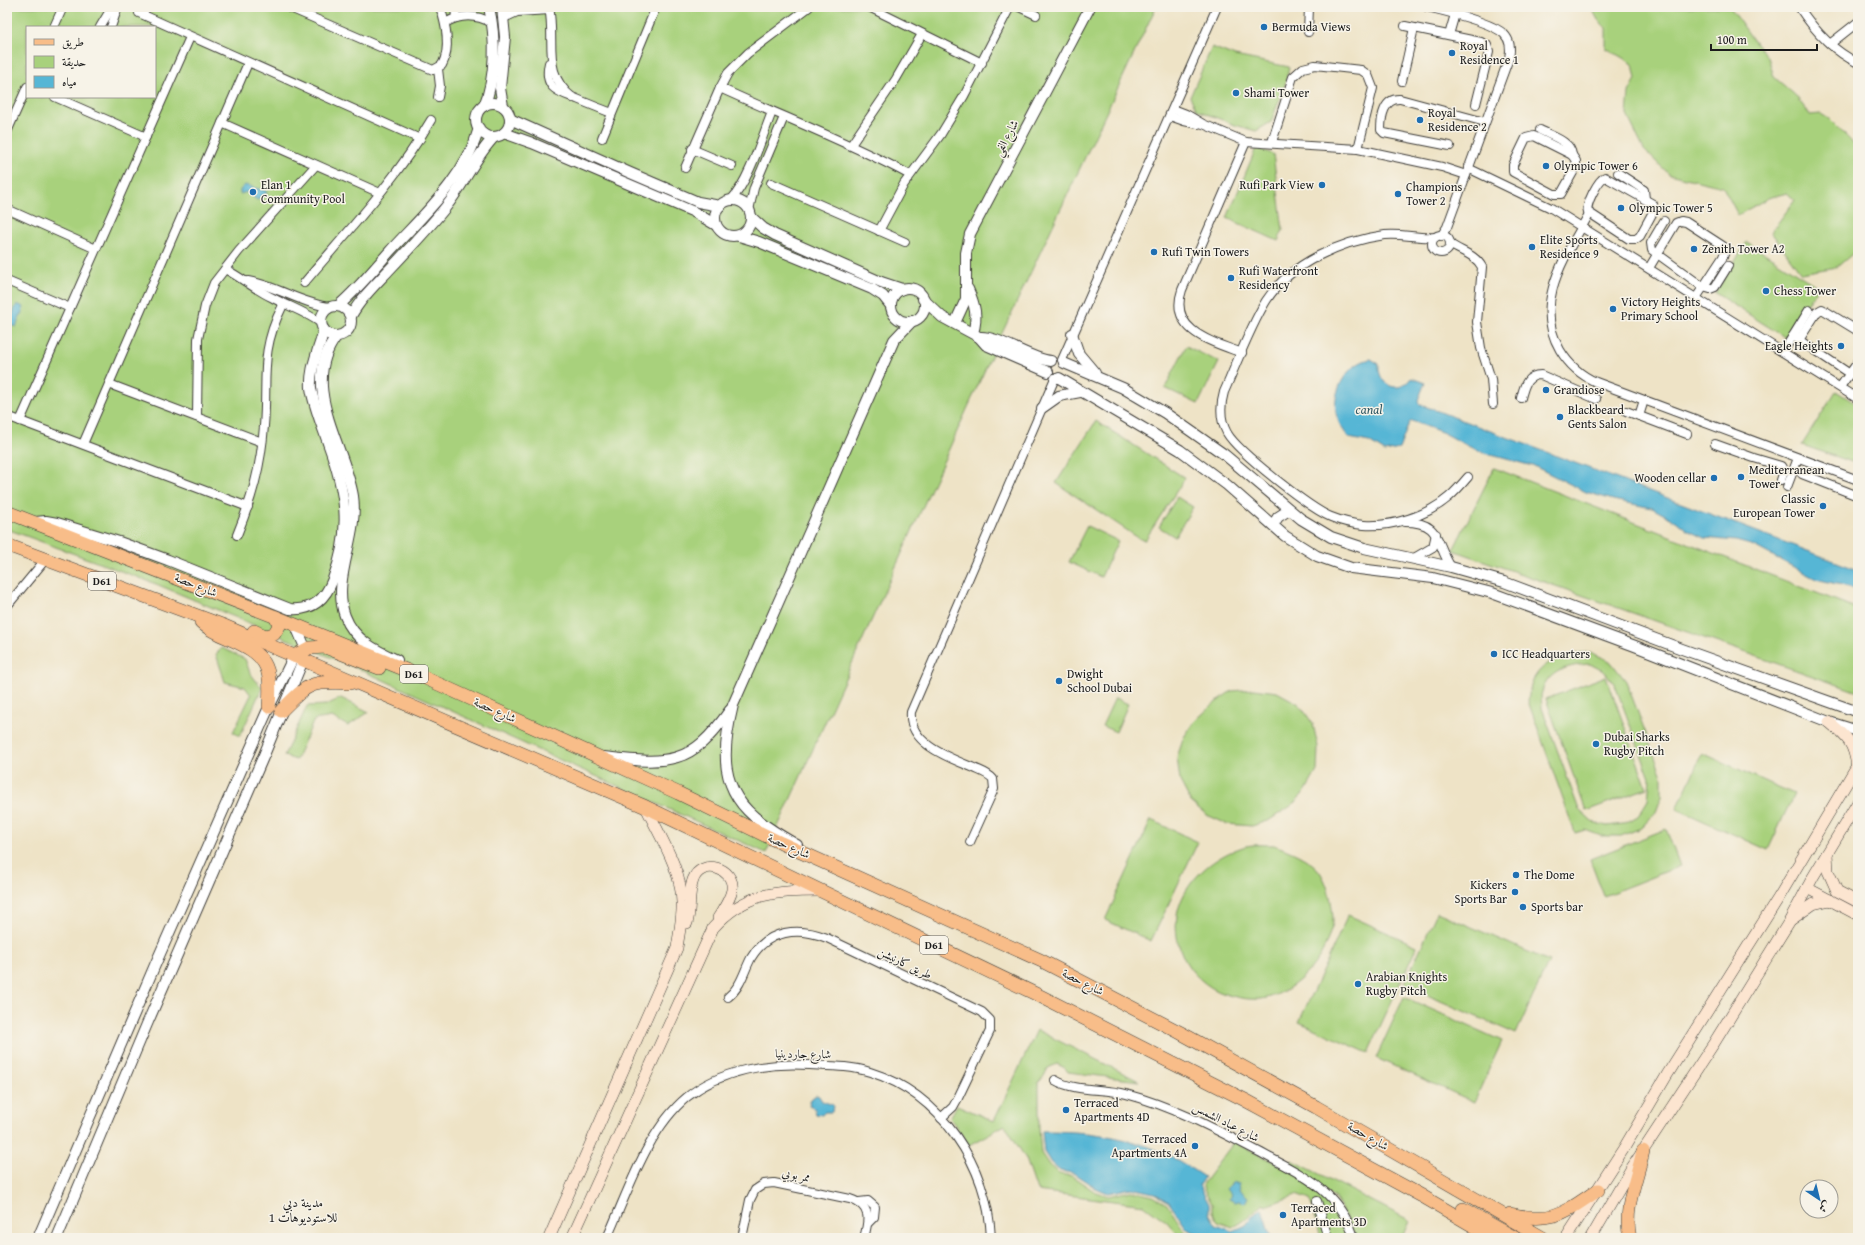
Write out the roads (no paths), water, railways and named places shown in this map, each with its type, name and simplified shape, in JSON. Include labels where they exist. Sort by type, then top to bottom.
[{"type":"main road","name":"شارع حصة","points":[[7,512],[295,624],[423,678],[597,756],[1048,964],[1179,1032],[1309,1103],[1543,1238]]},
{"type":"main road","name":"D61","points":[[7,545],[301,655],[358,683],[646,807],[1040,996],[1132,1042],[1245,1100],[1469,1222],[1494,1238]]},
{"type":"main road","points":[[197,616],[211,630],[249,647],[262,660],[269,678],[275,709],[302,690],[316,683],[358,683]]},
{"type":"main road","points":[[222,625],[233,624],[265,636],[270,636],[278,630],[279,623],[276,617]]},
{"type":"main road","points":[[301,655],[316,646],[325,647],[428,688],[464,696]]},
{"type":"main road","points":[[1566,1238],[1598,1190],[1780,896],[1857,765],[1849,738],[1829,722]]},
{"type":"main road","points":[[1591,1238],[1627,1175],[1714,1043],[1789,922],[1807,888],[1858,802]]},
{"type":"main road","points":[[646,807],[674,865],[680,883],[682,911],[677,948]]},
{"type":"main road","points":[[1828,854],[1828,871],[1837,891],[1858,902]]},
{"type":"main road","points":[[549,1238],[688,922],[693,880],[700,870],[713,867],[719,868],[729,876],[732,888],[731,895],[713,928],[572,1238]]},
{"type":"main road","points":[[1807,888],[1858,915]]},
{"type":"main road","points":[[713,928],[734,908],[761,895],[780,892],[822,892]]},
{"type":"main road","points":[[1789,922],[1807,907],[1818,902],[1830,900]]},
{"type":"main road","points":[[1630,1238],[1628,1221],[1630,1200],[1643,1151]]},
{"type":"main road","points":[[1500,1212],[1532,1219],[1548,1218],[1572,1208],[1598,1190]]},
{"type":"main road","points":[[1422,1196],[1433,1195],[1441,1197],[1515,1238]]},
{"type":"main road","points":[[1469,1222],[1480,1238]]},
{"type":"street","points":[[54,26],[63,7]]},
{"type":"street","points":[[112,7],[102,23],[112,25],[118,7]]},
{"type":"street","points":[[288,7],[430,70],[438,69],[442,65],[446,55],[445,23],[440,7]]},
{"type":"street","points":[[455,7],[456,18]]},
{"type":"street","points":[[470,7],[472,16]]},
{"type":"street","points":[[489,7],[492,23],[493,51],[491,82],[484,106],[476,119],[479,128],[485,134],[494,137]]},
{"type":"street","points":[[351,316],[365,296],[422,235],[446,206],[465,181],[484,148],[494,137],[504,133],[509,124],[509,114],[503,106],[500,88],[504,44],[504,18],[502,7]]},
{"type":"street","points":[[602,138],[656,7]]},
{"type":"street","points":[[685,168],[692,149],[728,73],[742,58],[809,7]]},
{"type":"street","points":[[869,7],[982,63]]},
{"type":"street","points":[[879,231],[892,204],[910,175],[953,115],[982,63],[1010,7]]},
{"type":"street","points":[[1019,7],[1036,15]]},
{"type":"street","name":"شارع الفي","points":[[968,287],[966,253],[970,234],[1090,7]]},
{"type":"street","points":[[1054,376],[1048,366],[1059,361],[1072,334],[1217,7]]},
{"type":"street","points":[[1308,32],[1309,7]]},
{"type":"street","points":[[1427,7],[1455,14],[1501,31],[1506,35],[1511,46],[1509,58],[1442,242]]},
{"type":"street","points":[[1799,7],[1811,26],[1830,44],[1858,63]]},
{"type":"street","points":[[504,18],[522,9],[550,9],[552,28],[551,59],[548,68],[550,82],[560,93],[612,114]]},
{"type":"street","points":[[139,13],[420,139]]},
{"type":"street","points":[[1449,35],[1455,14]]},
{"type":"street","points":[[445,23],[456,18],[472,16],[492,23]]},
{"type":"street","points":[[1830,44],[1858,22]]},
{"type":"street","points":[[1405,26],[1484,43],[1489,49],[1489,52],[1476,104]]},
{"type":"street","points":[[1402,80],[1414,28]]},
{"type":"street","points":[[851,145],[896,79],[922,34]]},
{"type":"street","points":[[20,421],[190,37]]},
{"type":"street","points":[[82,444],[248,63]]},
{"type":"street","points":[[1272,142],[1293,77],[1303,68],[1315,65],[1361,70],[1371,79],[1373,88],[1358,149]]},
{"type":"street","points":[[438,69],[440,86],[438,98]]},
{"type":"street","points":[[720,88],[772,112],[851,145],[910,175]]},
{"type":"street","points":[[7,132],[26,89]]},
{"type":"street","points":[[156,93],[163,96]]},
{"type":"street","points":[[62,98],[73,100],[146,137]]},
{"type":"street","points":[[1450,146],[1384,133],[1381,130],[1381,126],[1386,104],[1394,99],[1400,99],[1485,122]]},
{"type":"street","points":[[484,106],[493,103],[503,106]]},
{"type":"street","points":[[772,112],[746,177],[739,190],[731,200],[720,206],[715,215],[716,225],[721,233],[739,236],[759,242],[872,288],[883,296],[900,320],[942,317]]},
{"type":"street","points":[[1171,112],[1186,114],[1203,124],[1246,142],[1272,142],[1358,149],[1467,172],[1510,188],[1551,208],[1582,226],[1858,399]]},
{"type":"street","points":[[739,236],[748,228],[754,188],[784,117]]},
{"type":"street","points":[[304,283],[401,168],[432,120]]},
{"type":"street","points":[[510,120],[698,202],[720,206]]},
{"type":"street","points":[[222,123],[380,193]]},
{"type":"street","points":[[35,522],[57,522],[119,542],[290,609],[308,608],[318,603],[327,594],[335,574],[342,546],[345,517],[343,490],[315,406],[312,391],[311,376],[322,326],[323,313],[334,307],[371,272],[438,198],[472,148],[479,128]]},
{"type":"street","points":[[1540,130],[1568,144],[1576,161],[1576,167],[1563,192],[1559,195],[1551,208]]},
{"type":"street","points":[[504,133],[532,143],[694,212],[716,225]]},
{"type":"street","points":[[1559,195],[1554,194],[1515,174],[1512,170],[1513,165],[1528,137],[1534,136],[1572,155]]},
{"type":"street","points":[[1242,353],[1204,338],[1191,329],[1182,318],[1179,304],[1182,290],[1246,142]]},
{"type":"street","points":[[692,149],[732,166]]},
{"type":"street","points":[[197,417],[197,351],[200,327],[205,306],[214,283],[316,165]]},
{"type":"street","points":[[1618,173],[1644,190],[1645,199]]},
{"type":"street","points":[[1510,188],[1515,174]]},
{"type":"street","points":[[1605,177],[1645,199],[1653,204],[1653,212],[1638,238],[1634,240],[1627,238],[1589,214],[1586,208],[1602,178],[1605,177]]},
{"type":"street","points":[[771,183],[905,242]]},
{"type":"street","points":[[731,200],[745,204],[750,213],[763,228],[775,235],[881,282],[902,289],[909,288],[916,290],[942,317],[976,335],[986,345],[1054,376],[1149,431],[1180,450],[1227,485],[1300,547],[1334,563],[1351,568],[1433,578],[1492,593],[1635,646],[1829,722],[1858,731]]},
{"type":"street","points":[[7,210],[96,249]]},
{"type":"street","points":[[1589,214],[1557,275],[1552,288],[1549,316],[1556,343],[1570,365],[1588,378],[1858,480]]},
{"type":"street","points":[[1664,221],[1650,243],[1652,250],[1703,287],[1710,290],[1715,287],[1728,266]]},
{"type":"street","points":[[1649,268],[1676,223],[1681,221],[1686,222],[1723,246],[1724,254],[1696,298]]},
{"type":"street","points":[[1451,567],[1436,533],[1422,523],[1399,522],[1382,525],[1364,525],[1347,522],[1331,517],[1302,499],[1232,441],[1223,423],[1221,402],[1263,308],[1274,291],[1283,281],[1307,263],[1336,248],[1366,238],[1395,234],[1442,242],[1475,257],[1482,267],[1477,322],[1481,348],[1491,379],[1493,404]]},
{"type":"street","points":[[1620,250],[1627,238]]},
{"type":"street","points":[[225,269],[246,280],[285,306],[301,310],[322,326],[327,334],[336,337],[346,334],[349,330],[352,321],[351,316],[345,308],[316,304],[280,290],[246,280]]},
{"type":"street","points":[[7,282],[70,308]]},
{"type":"street","points":[[955,323],[966,299],[968,287]]},
{"type":"street","points":[[968,287],[975,308],[976,335]]},
{"type":"street","points":[[894,340],[892,310],[895,294],[902,289]]},
{"type":"street","points":[[275,299],[280,290]]},
{"type":"street","points":[[237,535],[255,486],[262,442],[265,360],[272,328],[285,306],[294,296]]},
{"type":"street","points":[[597,756],[652,761],[676,758],[707,740],[715,731],[733,705],[894,340],[923,311],[924,299]]},
{"type":"street","points":[[1783,352],[1817,312],[1822,309],[1858,331]]},
{"type":"street","points":[[1796,338],[1809,310]]},
{"type":"street","points":[[1072,334],[1076,348],[1083,360],[1098,376]]},
{"type":"street","points":[[976,335],[988,338],[1036,358],[1059,361],[1098,376],[1144,400],[1190,430],[1244,470],[1289,510],[1336,539],[1364,548],[1451,567],[1511,584],[1667,643],[1858,712]]},
{"type":"street","points":[[336,337],[326,357],[321,378],[326,410],[348,475],[353,498],[352,532],[341,588],[343,609],[352,629],[362,640],[379,651],[413,667],[423,678]]},
{"type":"street","points":[[1796,338],[1850,374]]},
{"type":"street","points":[[1054,376],[1066,372],[1059,361]]},
{"type":"street","points":[[1840,388],[1858,362]]},
{"type":"street","points":[[1521,398],[1527,380],[1537,374],[1596,398]]},
{"type":"street","points":[[970,842],[994,789],[993,779],[934,748],[914,729],[911,724],[911,712],[1042,408],[1054,376]]},
{"type":"street","points":[[1582,392],[1588,378]]},
{"type":"street","points":[[109,384],[262,442]]},
{"type":"street","points":[[1042,408],[1059,396],[1080,392]]},
{"type":"street","points":[[1639,416],[1644,400]]},
{"type":"street","points":[[1626,411],[1687,434]]},
{"type":"street","points":[[7,416],[248,508]]},
{"type":"street","points":[[1715,444],[1782,467],[1784,471],[1781,480]]},
{"type":"street","points":[[1762,460],[1768,446]]},
{"type":"street","points":[[1787,487],[1798,458]]},
{"type":"street","points":[[1818,480],[1823,467]]},
{"type":"street","points":[[1802,474],[1858,496]]},
{"type":"street","points":[[1399,522],[1441,503],[1455,492],[1468,477]]},
{"type":"street","points":[[1273,525],[1281,514],[1289,510]]},
{"type":"street","points":[[1414,558],[1433,547],[1436,533]]},
{"type":"street","points":[[7,606],[46,560]]},
{"type":"street","points":[[38,1238],[121,1043],[301,655],[302,640],[295,624]]},
{"type":"street","points":[[1635,646],[1658,651],[1662,650],[1667,643]]},
{"type":"street","points":[[733,705],[725,747],[727,771],[735,793],[754,817],[802,848],[811,856]]},
{"type":"street","points":[[57,1238],[147,1024],[264,755],[275,709]]},
{"type":"street","name":"طريق كارنيشن","points":[[728,997],[736,989],[751,958],[759,947],[766,941],[782,933],[801,930],[827,938],[985,1014],[990,1020],[990,1031],[953,1107],[941,1118]]},
{"type":"street","name":"شارع جاردينيا","points":[[607,1238],[651,1141],[664,1121],[680,1104],[698,1089],[733,1073],[787,1063],[860,1070],[880,1076],[900,1085],[926,1103],[941,1118],[964,1148],[974,1167],[988,1211],[991,1238]]},
{"type":"street","name":"شارع عباد الشمس","points":[[1055,1080],[1069,1086],[1110,1090],[1159,1104],[1190,1117],[1246,1145],[1302,1176],[1328,1195],[1347,1220],[1354,1238]]},
{"type":"street","name":"ممر بوبي","points":[[742,1238],[750,1200],[755,1190],[764,1184],[774,1183],[859,1202],[868,1201],[875,1208],[874,1217],[868,1223],[864,1238]]},
{"type":"street","points":[[1317,1201],[1328,1238]]},
{"type":"water","name":"Elan 1 Community Pool","points":[[245,185],[266,191],[267,193],[257,200],[247,192],[240,194],[240,190]]},
{"type":"water","points":[[17,304],[24,307],[16,327],[8,324]]},
{"type":"water","name":"canal","points":[[1371,359],[1379,364],[1381,378],[1390,386],[1401,386],[1411,378],[1425,383],[1418,400],[1419,404],[1858,570],[1858,589],[1816,579],[1754,546],[1736,541],[1704,538],[1687,530],[1676,521],[1652,508],[1613,500],[1586,492],[1536,467],[1484,453],[1444,433],[1412,421],[1409,423],[1399,449],[1385,452],[1369,442],[1349,438],[1337,417],[1335,405],[1336,396],[1343,379],[1348,372],[1362,362]]},
{"type":"water","points":[[816,1095],[819,1096],[822,1101],[833,1105],[832,1112],[825,1112],[822,1115],[816,1114],[815,1109],[809,1106],[811,1099]]},
{"type":"water","points":[[1042,1131],[1075,1132],[1124,1139],[1155,1149],[1170,1156],[1204,1177],[1199,1185],[1209,1204],[1209,1213],[1216,1225],[1233,1231],[1246,1225],[1253,1216],[1262,1209],[1271,1238],[1207,1238],[1187,1229],[1168,1201],[1154,1193],[1131,1188],[1108,1193],[1096,1188],[1073,1173],[1060,1171],[1051,1163],[1044,1152]]},
{"type":"water","points":[[1233,1182],[1239,1184],[1240,1190],[1248,1197],[1245,1203],[1239,1201],[1235,1202],[1229,1199],[1231,1195],[1226,1189]]},
{"type":"place","name":"Bermuda Views","points":[[1264,27]]},
{"type":"place","name":"Royal Residence 1","points":[[1452,53]]},
{"type":"place","name":"Shami Tower","points":[[1236,93]]},
{"type":"place","name":"Royal Residence 2","points":[[1420,120]]},
{"type":"place","name":"Olympic Tower 6","points":[[1546,166]]},
{"type":"place","name":"Rufi Park View","points":[[1322,185]]},
{"type":"place","name":"Elan 1 Community Pool","points":[[253,192]]},
{"type":"place","name":"Champions Tower 2","points":[[1398,194]]},
{"type":"place","name":"Olympic Tower 5","points":[[1621,208]]},
{"type":"place","name":"Elite Sports Residence 9","points":[[1532,247]]},
{"type":"place","name":"Zenith Tower A2","points":[[1694,249]]},
{"type":"place","name":"Rufi Twin Towers","points":[[1154,252]]},
{"type":"place","name":"Rufi Waterfront Residency","points":[[1231,278]]},
{"type":"place","name":"Chess Tower","points":[[1766,291]]},
{"type":"place","name":"Victory Heights Primary School","points":[[1613,309]]},
{"type":"place","name":"Eagle Heights","points":[[1841,346]]},
{"type":"place","name":"Grandiose","points":[[1546,390]]},
{"type":"place","name":"Blackbeard Gents Salon","points":[[1560,417]]},
{"type":"place","name":"Mediterranean Tower","points":[[1741,477]]},
{"type":"place","name":"Wooden cellar","points":[[1714,478]]},
{"type":"place","name":"Classic European Tower","points":[[1823,506]]},
{"type":"place","name":"ICC Headquarters","points":[[1494,654]]},
{"type":"place","name":"Dwight School Dubai","points":[[1059,681]]},
{"type":"place","name":"Dubai Sharks Rugby Pitch","points":[[1596,744]]},
{"type":"place","name":"The Dome","points":[[1516,875]]},
{"type":"place","name":"Kickers Sports Bar","points":[[1515,892]]},
{"type":"place","name":"Sports bar","points":[[1523,907]]},
{"type":"place","name":"Arabian Knights Rugby Pitch","points":[[1358,984]]},
{"type":"place","name":"Terraced Apartments 4D","points":[[1066,1110]]},
{"type":"place","name":"Terraced Apartments 4A","points":[[1195,1146]]},
{"type":"place","name":"Terraced Apartments 3D","points":[[1283,1215]]},
{"type":"district","name":"مدينة دبي للاستوديوهات 1","points":[[303,1210]]}]
